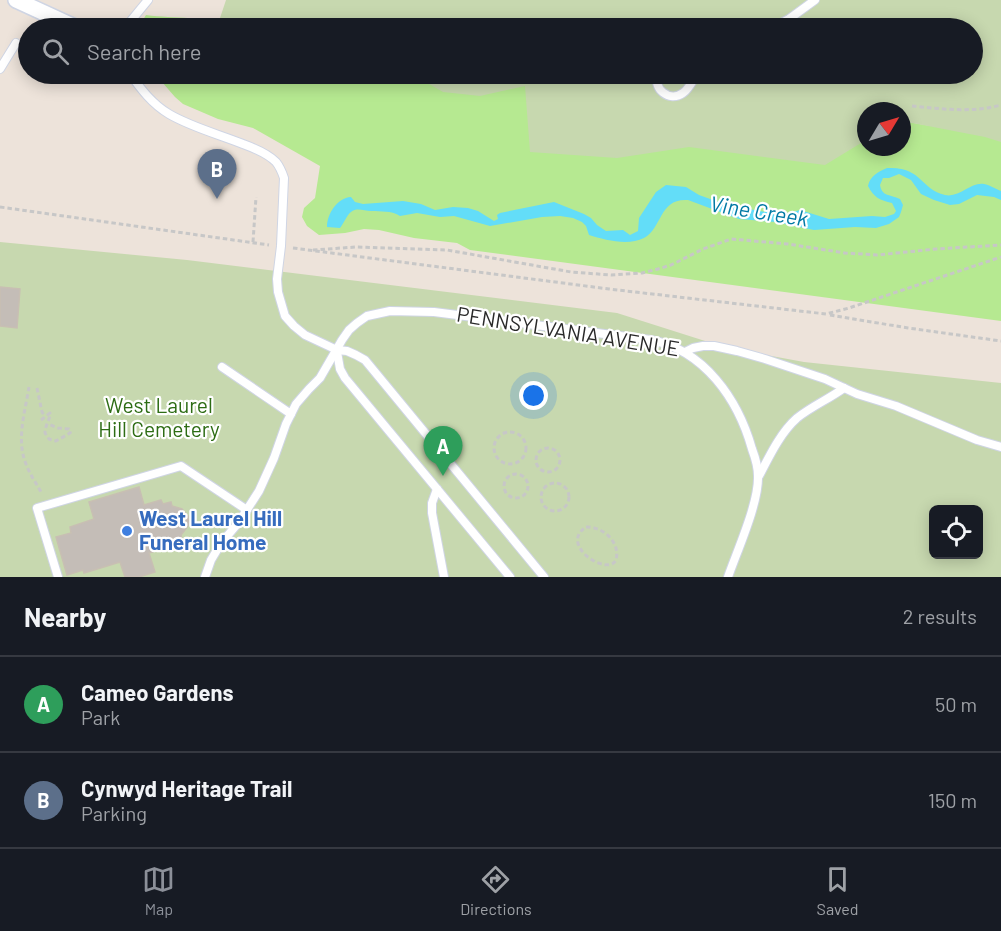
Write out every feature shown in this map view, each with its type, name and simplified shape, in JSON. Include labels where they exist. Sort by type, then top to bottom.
[{"type":"street","points":[[16,0],[55,18]]},
{"type":"lane","points":[[133,18],[148,0]]},
{"type":"lane","points":[[790,18],[815,0]]},
{"type":"lane","points":[[0,69],[16,43]]},
{"type":"lane","points":[[137,84],[148,97],[171,115],[249,146],[275,160],[284,178],[277,279],[285,316],[305,335],[365,360],[544,577]]},
{"type":"lane","points":[[657,84],[662,92],[669,96],[676,96],[683,93],[691,84]]},
{"type":"lane","name":"PENNSYLVANIA AVENUE","points":[[205,577],[217,550],[247,510],[263,483],[291,414],[302,397],[320,378],[349,330],[368,316],[390,311],[468,315],[651,340],[663,342],[685,352],[703,346],[737,351],[799,369],[867,398],[896,406],[977,440],[1001,447]]},
{"type":"lane","points":[[337,350],[340,369],[345,378],[510,577]]},
{"type":"lane","points":[[685,352],[713,376],[736,408],[751,443],[759,476]]},
{"type":"lane","points":[[222,368],[291,414]]},
{"type":"lane","points":[[728,577],[752,508],[759,476],[782,437],[795,420],[844,388]]},
{"type":"lane","points":[[58,577],[37,508],[181,466],[247,510]]},
{"type":"lane","points":[[437,489],[432,503],[432,513],[444,577]]},
{"type":"path","points":[[912,106],[962,110],[1001,105]]},
{"type":"path","points":[[253,242],[256,197]]},
{"type":"path","points":[[0,207],[305,250],[826,314],[1001,341]]},
{"type":"path","points":[[305,250],[356,247],[447,250],[572,272],[611,275],[642,273],[658,269],[731,239],[877,255],[1001,245]]},
{"type":"path","points":[[826,314],[1001,257]]},
{"type":"path","points":[[29,387],[21,442],[22,451],[30,473],[44,497]]},
{"type":"path","points":[[37,388],[45,416]]},
{"type":"path","points":[[41,420],[50,413],[45,433],[49,439],[60,439],[71,431],[48,424]]},
{"type":"path","points":[[517,433],[524,441],[526,451],[520,460],[511,464],[497,458],[494,448],[501,434],[517,433]]},
{"type":"path","points":[[52,440],[52,446]]},
{"type":"path","points":[[546,447],[554,448],[560,454],[560,463],[556,470],[548,472],[541,470],[536,463],[539,451],[546,447]]},
{"type":"path","points":[[518,473],[525,477],[529,489],[524,496],[516,498],[506,493],[504,485],[507,478],[518,473]]},
{"type":"path","points":[[561,483],[568,490],[569,500],[565,508],[556,511],[547,509],[543,505],[541,492],[547,484],[561,483]]},
{"type":"path","points":[[597,528],[609,537],[617,556],[613,566],[603,569],[591,564],[585,558],[578,544],[579,533],[582,529],[597,528]]},
{"type":"green space","points":[[226,0],[1001,0],[1001,142],[911,123],[911,102],[857,102],[857,145],[825,165],[689,147],[617,158],[530,152],[525,86],[480,96],[443,92],[429,84],[983,84],[983,18],[220,18]]},
{"type":"green space","points":[[146,15],[187,18],[144,18]]},
{"type":"green space","points":[[164,84],[528,84],[857,127],[857,156],[911,156],[911,123],[931,126],[1001,117],[1001,321],[470,250],[457,243],[414,238],[379,230],[364,229],[319,235],[307,226],[302,217],[304,208],[315,198],[320,166],[253,128],[218,119],[183,104]]},
{"type":"green space","name":"West Laurel Hill Cemetery","points":[[0,242],[187,260],[617,313],[724,347],[804,362],[1001,383],[1001,577],[0,577]]},
{"type":"water","name":"Vine Creek","points":[[887,168],[899,168],[914,174],[930,188],[945,195],[955,194],[974,185],[986,185],[1001,191],[1001,200],[977,195],[959,204],[950,205],[921,194],[911,180],[899,174],[883,178],[880,185],[883,192],[900,199],[903,205],[899,217],[889,224],[876,228],[814,230],[775,222],[739,219],[688,200],[679,201],[666,208],[650,233],[644,238],[631,242],[589,235],[582,222],[560,216],[490,226],[454,216],[440,217],[417,213],[400,216],[389,212],[358,209],[350,213],[340,228],[327,227],[329,217],[337,204],[351,197],[355,202],[363,204],[403,201],[421,204],[435,210],[453,207],[468,208],[494,221],[498,219],[497,215],[500,213],[554,202],[584,214],[606,231],[623,230],[630,235],[638,231],[639,218],[656,192],[666,185],[686,187],[699,195],[727,205],[765,212],[767,209],[785,214],[800,210],[829,219],[885,217],[896,211],[892,203],[878,198],[868,186],[873,177]]},
{"type":"building","points":[[0,287],[20,289],[17,328],[0,326]]},
{"type":"building","name":"West Laurel Hill Funeral Home","points":[[139,487],[144,505],[161,500],[163,504],[171,502],[172,506],[182,509],[189,521],[181,535],[182,539],[174,541],[175,545],[149,553],[155,572],[139,577],[125,577],[120,562],[84,573],[83,570],[67,575],[56,537],[71,533],[70,527],[94,519],[89,502]]},
{"type":"place","name":"Cynwyd Heritage Trail","points":[[217,199]]},
{"type":"place","name":"Cameo Gardens","points":[[443,476]]},
{"type":"place","name":"West Laurel Hill Funeral Home","points":[[127,531]]}]
